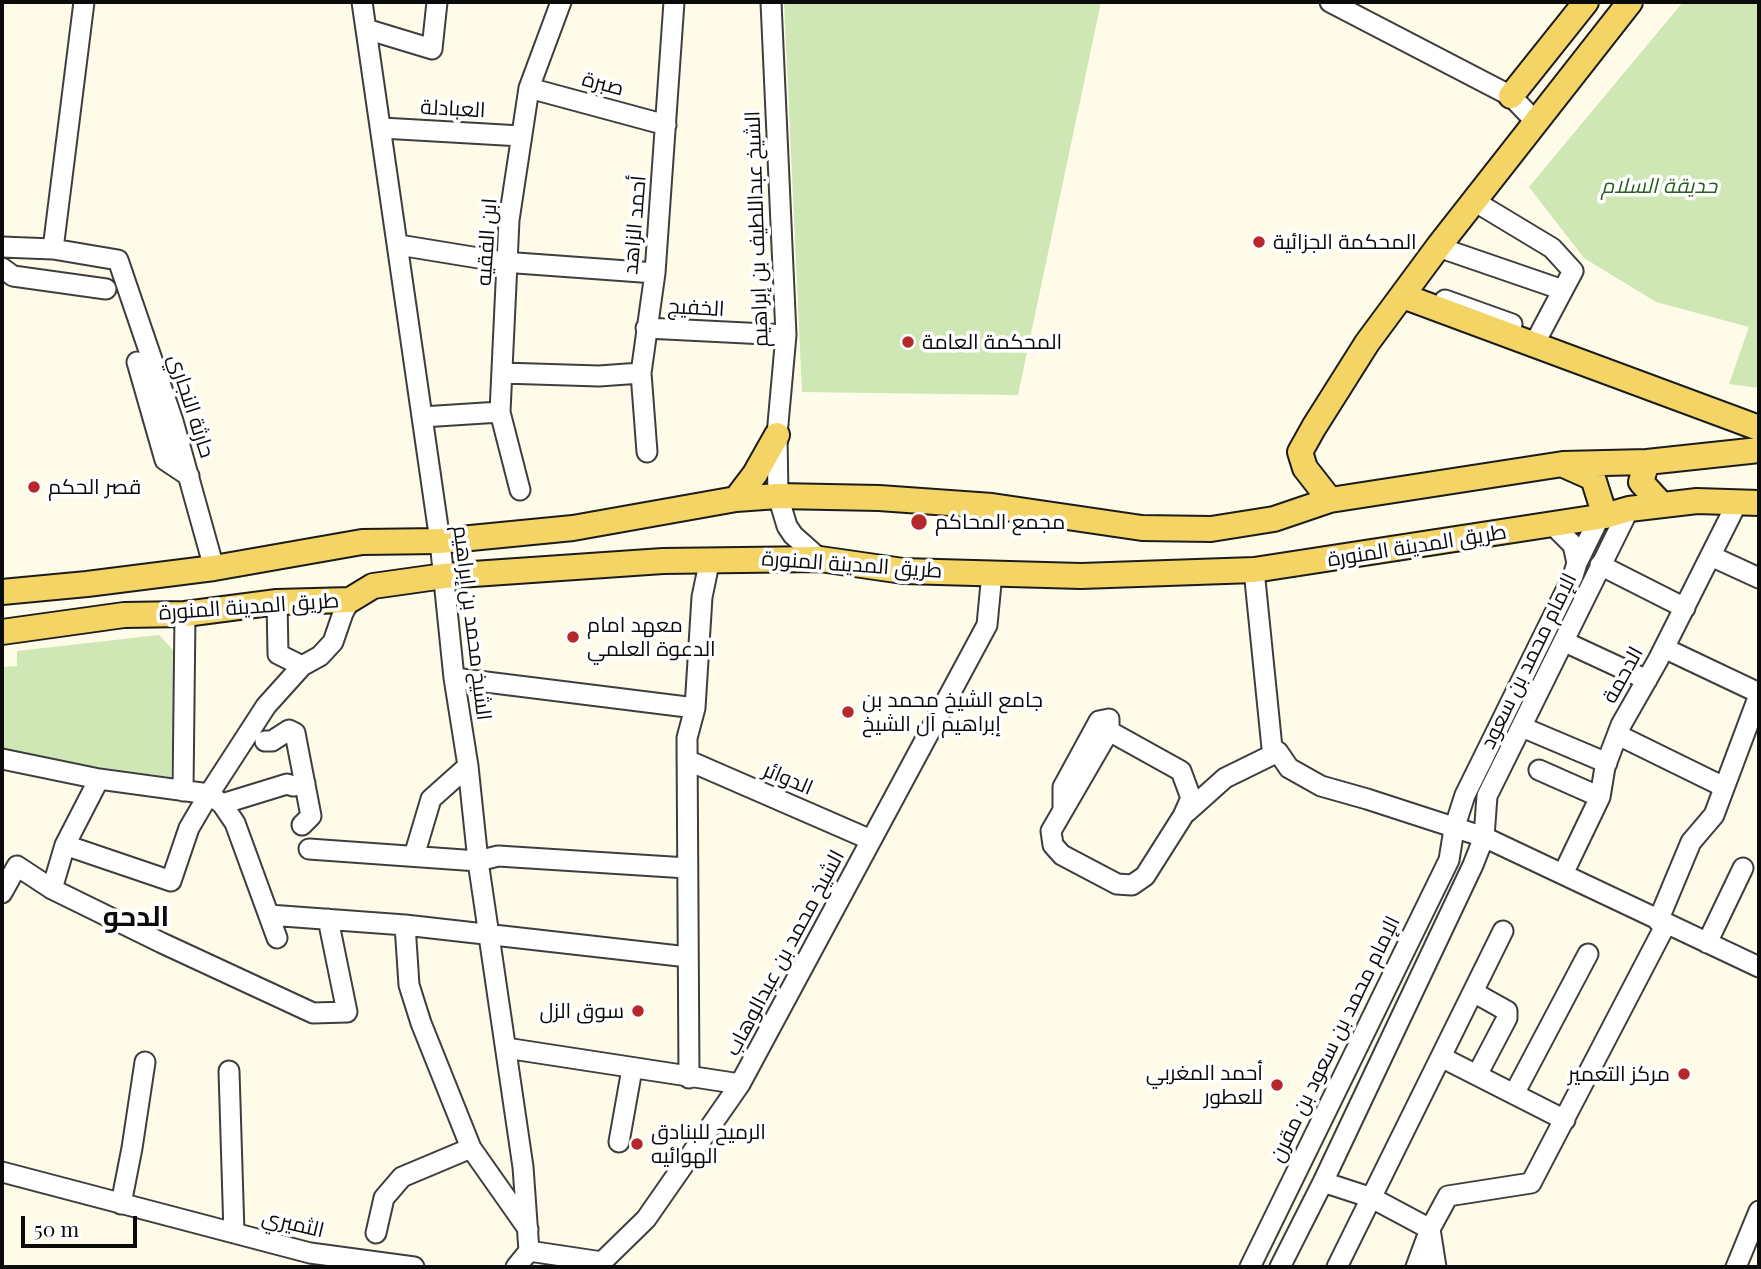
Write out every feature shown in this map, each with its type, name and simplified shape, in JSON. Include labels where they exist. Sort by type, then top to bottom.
[{"type":"main road","points":[[1511,96],[1586,2]]},
{"type":"main road","points":[[1331,500],[1305,468],[1300,452],[1367,344],[1438,247],[1630,2]]},
{"type":"main road","points":[[1403,296],[1759,426]]},
{"type":"main road","points":[[736,499],[755,474],[777,435]]},
{"type":"main road","name":"طريق المدينة المنورة","points":[[2,592],[214,568],[362,542],[440,541],[573,528],[736,499],[778,496],[879,498],[992,506],[1142,528],[1211,528],[1274,519],[1331,500],[1563,464],[1647,462],[1759,450]]},
{"type":"main road","points":[[1647,462],[1641,482],[1662,505]]},
{"type":"main road","points":[[1563,464],[1593,478],[1603,516]]},
{"type":"main road","name":"طريق المدينة المنورة","points":[[2,632],[102,617],[184,614],[277,601],[350,600],[373,586],[444,576],[710,559],[820,559],[904,571],[1081,576],[1254,570],[1603,516],[1629,509],[1697,501],[1748,503]]},
{"type":"main road","points":[[362,542],[387,547],[395,556],[392,575],[373,586]]},
{"type":"street","points":[[2,247],[53,249],[84,2]]},
{"type":"street","name":"الشيخ محمد بن إبراهيم","points":[[362,2],[440,541],[454,678],[468,766],[478,861],[523,1167],[529,1251]]},
{"type":"street","points":[[366,29],[432,49],[437,2]]},
{"type":"street","name":"ابن الفقيه","points":[[520,490],[500,412],[509,220],[529,88],[561,2]]},
{"type":"street","name":"أحمد الزاهد","points":[[647,452],[641,373],[655,273],[674,2]]},
{"type":"street","name":"الشيخ عبداللطيف بن إبراهيم","points":[[771,2],[786,335],[777,435],[778,496],[787,526],[793,535],[820,559]]},
{"type":"street","points":[[1330,2],[1511,96],[1536,122]]},
{"type":"street","name":"صبرة","points":[[529,88],[666,125]]},
{"type":"street","name":"العبادلة","points":[[382,128],[522,136]]},
{"type":"street","points":[[1474,201],[1552,248],[1573,271],[1539,335]]},
{"type":"street","points":[[399,245],[507,262],[655,273]]},
{"type":"street","points":[[1438,247],[1563,290]]},
{"type":"street","name":"حارثة النجاري","points":[[53,249],[118,260],[161,382],[214,568]]},
{"type":"street","points":[[2,268],[13,276],[106,289]]},
{"type":"street","points":[[1403,296],[1424,293],[1478,310],[1692,394],[1759,426]]},
{"type":"street","name":"الخفيج","points":[[646,328],[786,335]]},
{"type":"street","points":[[137,362],[164,460],[189,476]]},
{"type":"street","points":[[502,373],[599,376],[641,373]]},
{"type":"street","points":[[422,417],[500,412]]},
{"type":"street","name":"الدحمة","points":[[1563,874],[1600,797],[1607,763],[1618,735],[1712,556],[1748,503]]},
{"type":"street","name":"الإمام محمد بن سعود","points":[[1484,837],[1487,796],[1629,509]]},
{"type":"street","name":"الإمام محمد بن سعود","points":[[1454,829],[1465,795],[1577,563],[1603,516]]},
{"type":"street","name":"الإمام محمد بن سعود","points":[[1552,524],[1573,545],[1577,563]]},
{"type":"street","points":[[1712,556],[1759,578]]},
{"type":"street","points":[[690,1078],[686,900],[687,738],[695,708],[702,597],[710,559]]},
{"type":"street","points":[[1601,565],[1685,608]]},
{"type":"street","points":[[1254,570],[1275,750],[1289,768],[1321,786],[1484,837],[1759,967]]},
{"type":"street","name":"الشيخ محمد بن عبدالوهاب","points":[[529,1251],[602,1262],[646,1219],[740,1084],[988,625],[992,573]]},
{"type":"street","points":[[65,845],[171,881],[189,828],[216,799],[266,706],[302,666],[320,656],[333,642],[350,600]]},
{"type":"street","points":[[277,601],[278,654],[302,666]]},
{"type":"street","points":[[183,791],[184,614]]},
{"type":"street","points":[[1565,642],[1647,680]]},
{"type":"street","points":[[1416,1267],[1430,1229],[1448,1196],[1531,1183],[1565,1120],[1662,922],[1691,842],[1714,815],[1756,717],[1759,694],[1664,648]]},
{"type":"street","points":[[454,678],[695,708]]},
{"type":"street","points":[[1181,771],[1191,798],[1184,816],[1145,876],[1132,885],[1117,884],[1062,855],[1054,845],[1051,831],[1063,809],[1063,787],[1100,721],[1109,719],[1109,731],[1181,771],[1208,778],[1275,750]]},
{"type":"street","points":[[1522,727],[1607,763]]},
{"type":"street","points":[[265,741],[272,741],[289,730],[293,731],[311,816],[302,825]]},
{"type":"street","points":[[1618,735],[1724,787]]},
{"type":"street","points":[[1184,816],[1225,778],[1275,750]]},
{"type":"street","points":[[2,759],[216,799],[287,784],[293,786],[305,783]]},
{"type":"street","name":"الدوائر","points":[[687,760],[871,840]]},
{"type":"street","points":[[414,856],[431,799],[468,766]]},
{"type":"street","points":[[1539,770],[1600,797]]},
{"type":"street","points":[[52,888],[65,845],[99,779]]},
{"type":"street","points":[[216,799],[235,823],[277,938]]},
{"type":"street","name":"الإمام محمد بن سعود بن مقرن","points":[[1250,1267],[1449,860],[1454,829]]},
{"type":"street","points":[[1280,1267],[1323,1182],[1484,837]]},
{"type":"street","points":[[309,849],[478,861],[498,856],[687,868]]},
{"type":"street","points":[[2,893],[17,866],[52,888],[162,943],[313,1013],[347,1012],[328,919]]},
{"type":"street","points":[[1707,943],[1743,868]]},
{"type":"street","points":[[269,915],[405,925],[688,957]]},
{"type":"street","points":[[405,925],[409,985],[421,1023],[471,1148],[528,1230]]},
{"type":"street","points":[[1337,1267],[1503,931]]},
{"type":"street","points":[[1514,1094],[1588,954]]},
{"type":"street","points":[[1473,992],[1507,1012],[1507,1018],[1477,1075]]},
{"type":"street","points":[[506,1048],[740,1084]]},
{"type":"street","points":[[1441,1057],[1565,1120]]},
{"type":"street","points":[[121,1204],[145,1062]]},
{"type":"street","points":[[619,1142],[632,1069]]},
{"type":"street","points":[[229,1071],[234,1233]]},
{"type":"street","points":[[376,1233],[384,1198],[402,1177],[471,1148]]},
{"type":"street","name":"الثميري","points":[[2,1171],[310,1253],[414,1267]]},
{"type":"street","points":[[1323,1182],[1372,1198],[1430,1229]]},
{"type":"street","points":[[1736,1267],[1759,1211]]},
{"type":"street","points":[[1430,1229],[1436,1267]]},
{"type":"street","points":[[516,1267],[529,1251]]},
{"type":"green space","points":[[784,2],[1101,2],[1018,395],[802,392]]},
{"type":"green space","name":"حديقة السلام","points":[[1683,2],[1759,2],[1759,388],[1729,384],[1749,327],[1656,302],[1584,258],[1529,187]]},
{"type":"green space","points":[[159,635],[176,653],[171,777],[2,754],[2,667],[17,666],[17,651]]},
{"type":"place","name":"المحكمة الجزائية","points":[[1259,242]]},
{"type":"place","name":"المحكمة العامة","points":[[908,342]]},
{"type":"place","name":"قصر الحكم","points":[[34,487]]},
{"type":"place","name":"مجمع المحاكم","points":[[919,522]]},
{"type":"place","name":"معهد امام الدعوة العلمي","points":[[573,637]]},
{"type":"place","name":"جامع الشيخ محمد بن إبراهيم آل الشيخ","points":[[848,712]]},
{"type":"place","name":"سوق الزل","points":[[638,1011]]},
{"type":"place","name":"مركز التعمير","points":[[1684,1074]]},
{"type":"place","name":"أحمد المغربي للعطور","points":[[1277,1085]]},
{"type":"place","name":"الرميح للبنادق الهوائيه","points":[[637,1144]]},
{"type":"district","name":"الدحو","points":[[136,917]]}]
